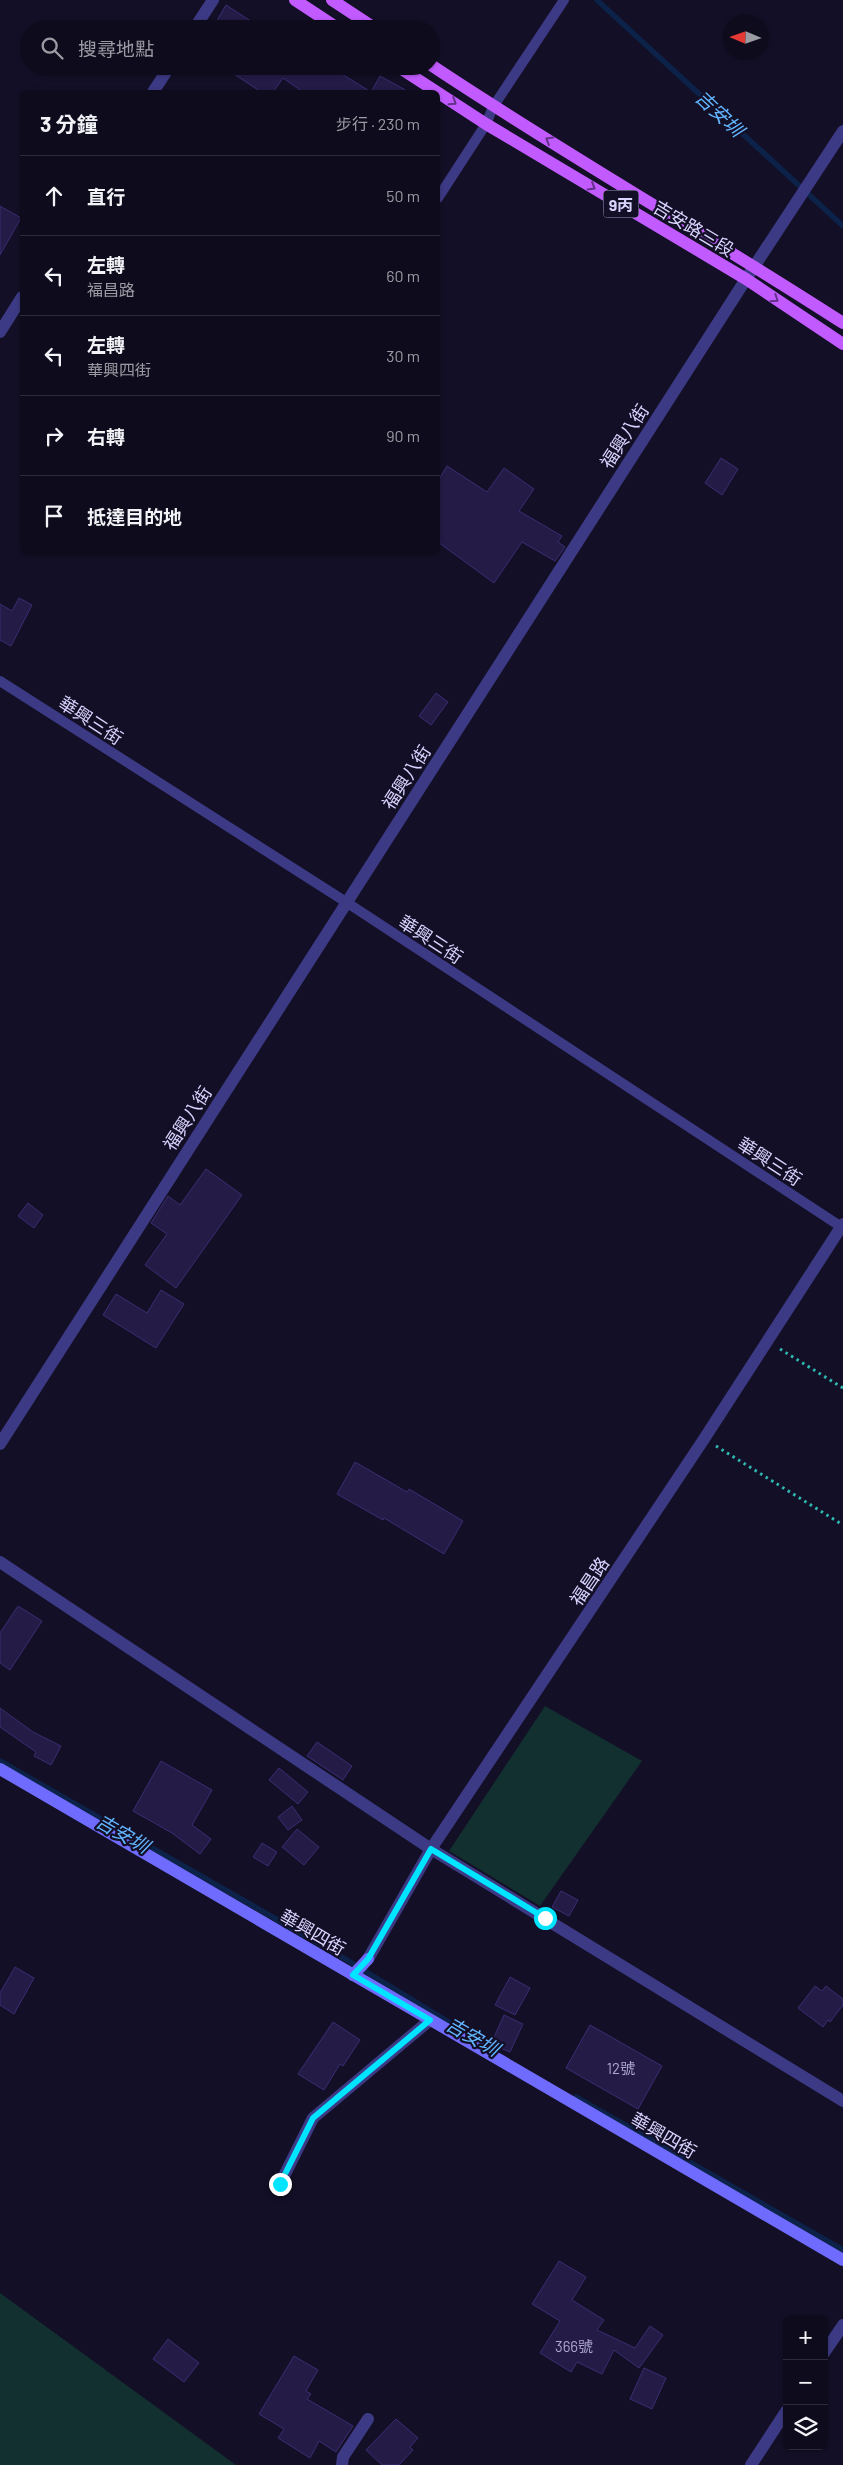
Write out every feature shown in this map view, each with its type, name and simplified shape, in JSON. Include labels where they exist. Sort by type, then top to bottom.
[{"type":"main road","points":[[295,0],[325,20]]},
{"type":"main road","points":[[332,0],[362,20]]},
{"type":"main road","name":"吉安路三段","points":[[440,72],[756,266],[843,323]]},
{"type":"main road","name":"吉安路三段","points":[[412,75],[434,90]]},
{"type":"main road","name":"吉安路三段","points":[[440,94],[486,124],[746,279],[843,344]]},
{"type":"street","points":[[200,20],[213,0]]},
{"type":"street","points":[[155,90],[164,75]]},
{"type":"street","name":"福興八街","points":[[0,1444],[346,902],[843,131]]},
{"type":"street","points":[[0,332],[20,300]]},
{"type":"street","name":"福昌路","points":[[355,1972],[368,1959],[431,1849],[704,1439],[842,1226]]},
{"type":"street","points":[[0,1562],[431,1849],[843,2101]]},
{"type":"street","name":"華興四街","points":[[0,1769],[355,1972],[430,2020],[843,2260]]},
{"type":"street","points":[[280,2184],[313,2118],[430,2020]]},
{"type":"street","points":[[828,2347],[843,2325]]},
{"type":"street","points":[[751,2465],[783,2416]]},
{"type":"street","points":[[342,2465],[343,2457],[368,2419]]},
{"type":"lane","points":[[440,195],[486,124],[493,106],[564,0]]},
{"type":"lane","name":"華興三街","points":[[0,680],[346,902],[842,1226]]},
{"type":"path","points":[[767,1341],[843,1388]]},
{"type":"path","points":[[704,1439],[843,1525]]},
{"type":"green space","points":[[545,1706],[642,1761],[540,1906],[449,1851]]},
{"type":"green space","points":[[0,2293],[236,2465],[0,2465]]},
{"type":"building","points":[[226,5],[249,20],[217,20]]},
{"type":"building","points":[[236,75],[344,75],[368,90],[300,90],[283,78],[274,90],[258,90]]},
{"type":"building","points":[[380,76],[405,90],[372,90]]},
{"type":"building","points":[[0,206],[20,217],[20,220],[0,255]]},
{"type":"building","points":[[721,458],[738,469],[722,495],[705,483]]},
{"type":"building","points":[[447,466],[487,492],[504,468],[534,489],[519,511],[562,536],[558,542],[565,547],[555,561],[522,542],[494,583],[440,543],[440,478]]},
{"type":"building","points":[[19,598],[32,605],[11,646],[0,640],[0,604],[12,611]]},
{"type":"building","points":[[436,693],[448,702],[431,725],[419,716]]},
{"type":"building","points":[[206,1169],[242,1195],[176,1288],[145,1265],[167,1234],[151,1223],[168,1196],[180,1205]]},
{"type":"building","points":[[28,1203],[43,1215],[34,1228],[18,1216]]},
{"type":"building","points":[[161,1290],[184,1304],[156,1348],[103,1315],[116,1294],[147,1313]]},
{"type":"building","points":[[355,1462],[407,1492],[409,1489],[463,1521],[444,1554],[384,1518],[383,1520],[337,1494]]},
{"type":"building","points":[[18,1606],[42,1621],[10,1670],[0,1663],[0,1633]]},
{"type":"building","points":[[0,1708],[33,1732],[61,1746],[51,1765],[34,1756],[36,1752],[0,1727]]},
{"type":"building","points":[[317,1742],[352,1766],[343,1780],[307,1756]]},
{"type":"building","points":[[161,1761],[212,1790],[192,1825],[211,1839],[200,1854],[172,1833],[133,1811]]},
{"type":"building","points":[[279,1768],[308,1792],[298,1804],[269,1780]]},
{"type":"building","points":[[292,1806],[302,1820],[288,1830],[278,1817]]},
{"type":"building","points":[[297,1829],[319,1847],[304,1865],[282,1847]]},
{"type":"building","points":[[262,1843],[277,1852],[268,1866],[253,1857]]},
{"type":"building","points":[[561,1891],[578,1900],[569,1916],[552,1907]]},
{"type":"building","points":[[15,1967],[34,1978],[14,2014],[0,2005],[0,1993]]},
{"type":"building","points":[[510,1977],[530,1988],[515,2015],[495,2005]]},
{"type":"building","points":[[815,1986],[822,1991],[826,1986],[843,1999],[843,2005],[830,2022],[828,2020],[823,2027],[798,2008]]},
{"type":"building","points":[[504,2015],[523,2024],[510,2052],[491,2044]]},
{"type":"building","points":[[333,2022],[360,2040],[343,2066],[340,2064],[324,2090],[298,2074]]},
{"type":"building","points":[[590,2025],[662,2066],[638,2109],[566,2068]]},
{"type":"building","points":[[559,2261],[586,2277],[572,2300],[604,2320],[597,2330],[635,2348],[650,2326],[663,2335],[639,2368],[614,2350],[602,2374],[577,2362],[571,2372],[540,2353],[560,2321],[532,2304]]},
{"type":"building","points":[[168,2339],[199,2363],[184,2382],[153,2359]]},
{"type":"building","points":[[294,2356],[318,2370],[306,2391],[311,2394],[307,2399],[353,2426],[336,2452],[319,2441],[310,2458],[278,2438],[284,2429],[259,2414]]},
{"type":"building","points":[[644,2368],[666,2378],[652,2409],[630,2399]]},
{"type":"building","points":[[396,2419],[418,2438],[410,2447],[413,2450],[399,2465],[382,2465],[366,2450]]},
{"type":"waterway","name":"吉安圳","points":[[597,0],[843,226]]},
{"type":"waterway","name":"吉安圳","points":[[0,1761],[332,1951],[488,2046]]},
{"type":"waterway","name":"吉安圳","points":[[576,2097],[843,2250]]},
{"type":"route","points":[[280,2184],[313,2118],[430,2020],[353,1975],[368,1959],[431,1849],[545,1918]]}]
